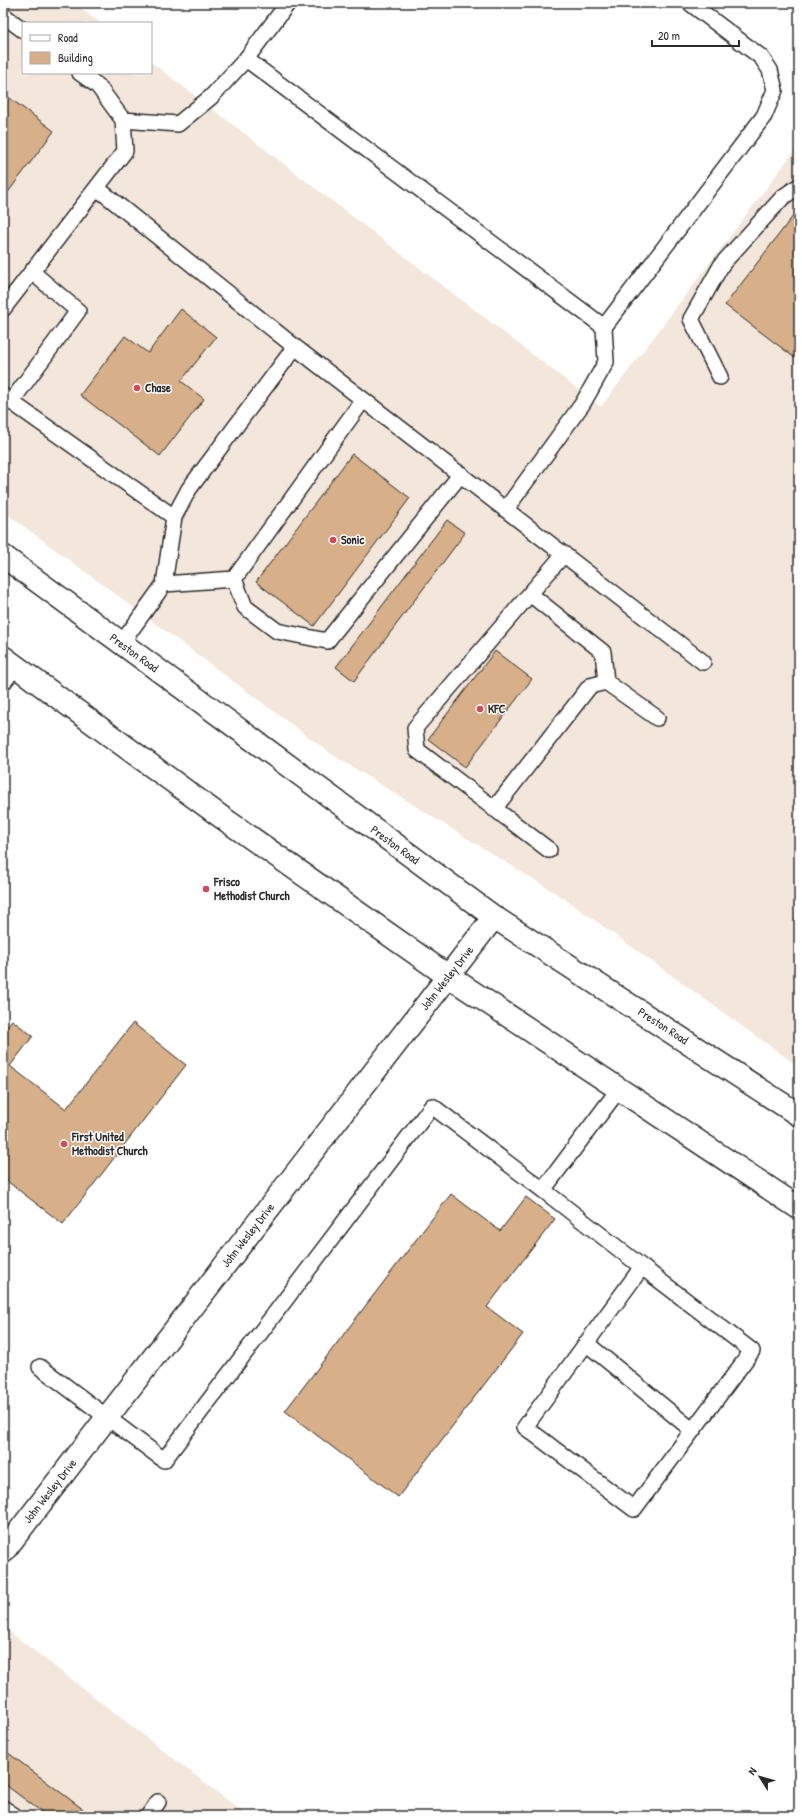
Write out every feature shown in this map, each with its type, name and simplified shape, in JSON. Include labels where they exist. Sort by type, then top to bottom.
[{"type":"main road","name":"Preston Road","points":[[3,556],[494,918],[799,1115]]},
{"type":"main road","points":[[7,669],[448,976],[799,1208]]},
{"type":"main road","name":"John Wesley Drive","points":[[4,1548],[107,1418],[494,918]]},
{"type":"lane","points":[[123,120],[178,124],[211,97],[246,59],[288,3]]},
{"type":"lane","points":[[506,509],[584,403],[606,362],[604,327],[764,116],[775,90],[770,70],[761,57],[690,3]]},
{"type":"lane","points":[[3,15],[22,29]]},
{"type":"lane","points":[[246,59],[604,327]]},
{"type":"lane","points":[[3,309],[125,151],[123,120],[98,86],[81,74]]},
{"type":"lane","points":[[720,377],[691,319],[722,264],[783,197],[799,186]]},
{"type":"lane","points":[[97,188],[295,347],[703,662]]},
{"type":"lane","points":[[32,272],[78,311],[7,399],[174,517]]},
{"type":"lane","points":[[121,644],[164,584],[174,517],[189,489],[295,347]]},
{"type":"lane","points":[[234,579],[363,400]]},
{"type":"lane","points":[[234,579],[245,607],[278,630],[327,641],[461,474]]},
{"type":"lane","points":[[549,850],[416,750],[415,728],[564,554]]},
{"type":"lane","points":[[164,584],[234,579]]},
{"type":"lane","points":[[530,594],[603,652],[606,682],[657,718]]},
{"type":"lane","points":[[494,808],[590,686],[606,682]]},
{"type":"lane","points":[[543,1190],[619,1089]]},
{"type":"lane","points":[[40,1367],[164,1460],[432,1106],[752,1351],[634,1509],[525,1427],[642,1267]]},
{"type":"lane","points":[[586,1343],[692,1430]]},
{"type":"lane","points":[[148,1816],[158,1802]]},
{"type":"lane","points":[[3,1808],[15,1816]]},
{"type":"shaded area","points":[[3,3],[74,3],[99,22],[22,22],[22,74],[152,74],[152,63],[601,407],[799,145],[799,1067],[565,899],[333,755],[3,511]]},
{"type":"shaded area","points":[[6,1629],[248,1816],[3,1816],[3,1633]]},
{"type":"building","points":[[3,93],[54,131],[3,199]]},
{"type":"building","points":[[793,216],[799,221],[799,361],[725,305]]},
{"type":"building","name":"Chase","points":[[181,309],[216,337],[181,381],[204,399],[160,456],[80,395],[125,336],[148,353]]},
{"type":"building","name":"Sonic","points":[[352,454],[410,498],[314,626],[256,582]]},
{"type":"building","points":[[447,520],[465,533],[354,681],[336,667]]},
{"type":"building","name":"KFC","points":[[495,651],[532,679],[465,767],[428,739]]},
{"type":"building","name":"First United Methodist Church","points":[[12,1020],[33,1036],[10,1066],[66,1109],[133,1023],[186,1065],[63,1224],[3,1178],[3,1032]]},
{"type":"building","points":[[451,1194],[500,1231],[526,1197],[555,1219],[487,1307],[523,1334],[398,1497],[285,1411]]},
{"type":"building","points":[[3,1749],[92,1816],[47,1816],[3,1783]]},
{"type":"place","name":"Chase","points":[[137,388]]},
{"type":"place","name":"Sonic","points":[[333,540]]},
{"type":"place","name":"KFC","points":[[480,709]]},
{"type":"place","name":"Frisco Methodist Church","points":[[206,889]]},
{"type":"place","name":"First United Methodist Church","points":[[64,1144]]}]
